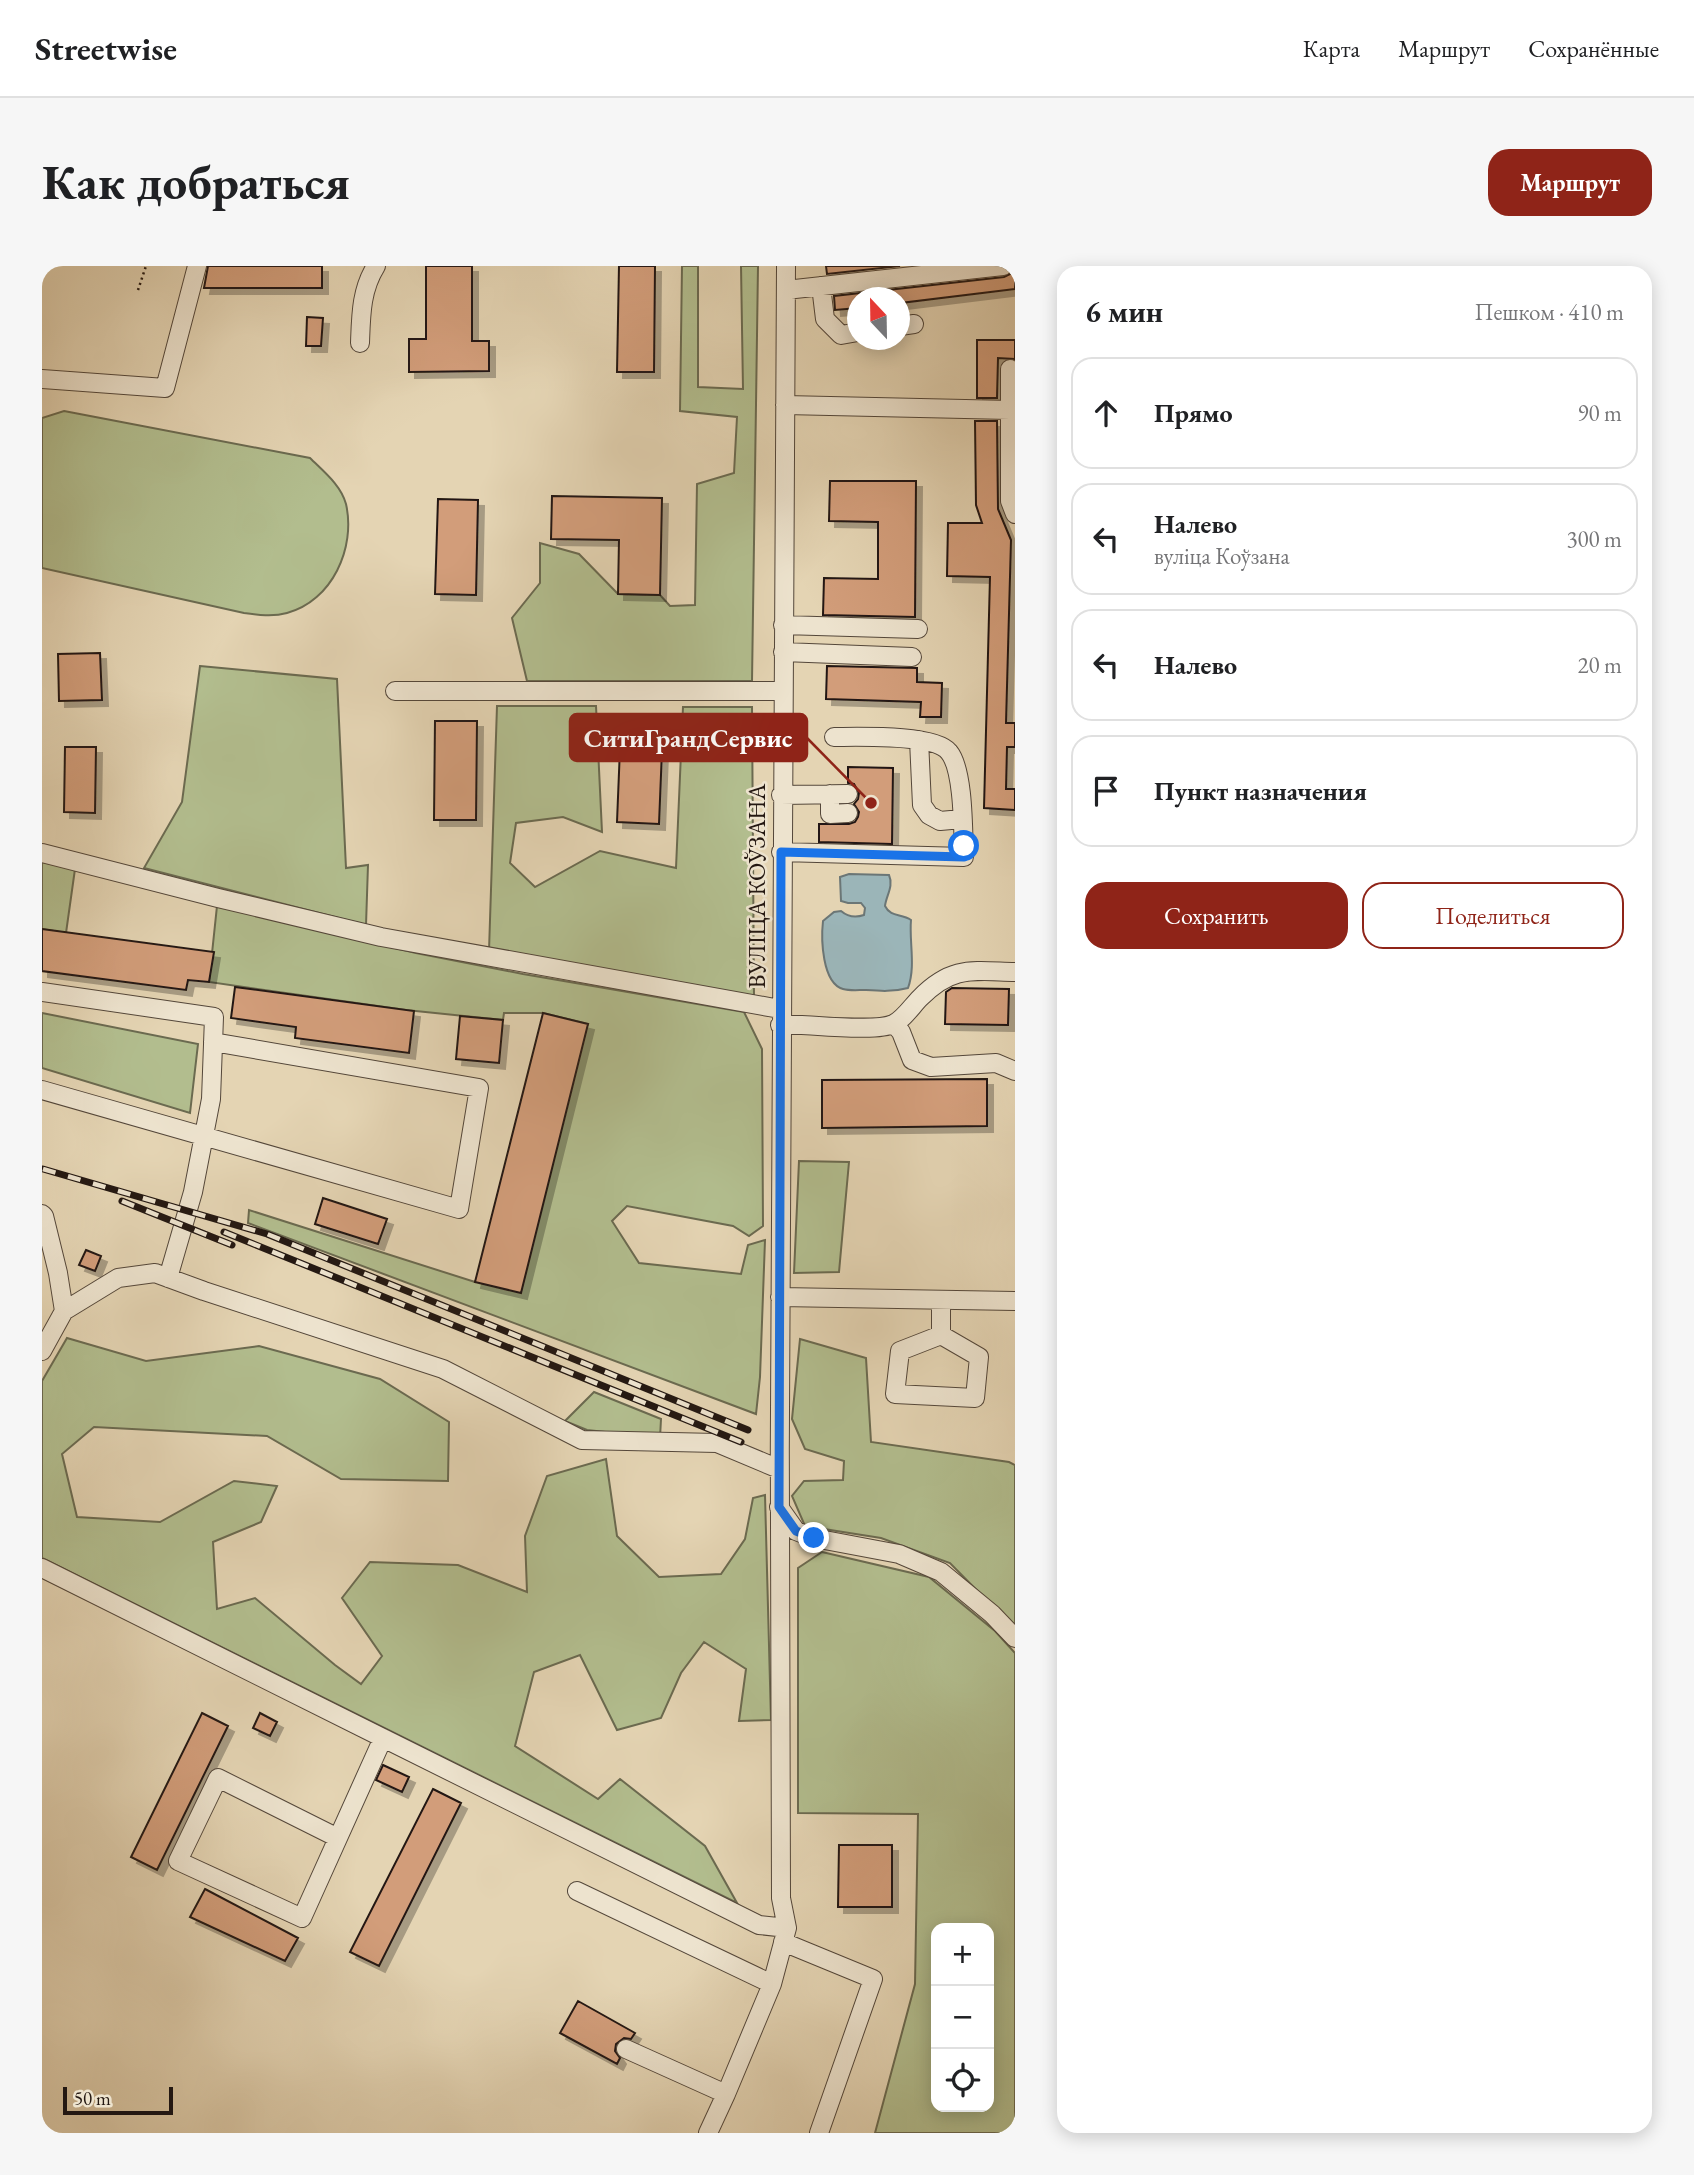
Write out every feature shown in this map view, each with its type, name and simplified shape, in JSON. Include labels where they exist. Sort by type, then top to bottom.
[{"type":"street","points":[[42,379],[165,388],[198,266]]},
{"type":"street","points":[[360,343],[361,305],[376,266]]},
{"type":"street","name":"ВУЛІЦА КОЎЗАНА","points":[[785,1935],[781,1898],[779,1469],[786,266]]},
{"type":"street","points":[[786,290],[1003,266]]},
{"type":"street","points":[[821,286],[825,319],[841,335],[847,334]]},
{"type":"street","points":[[1010,369],[1010,501],[1015,514]]},
{"type":"street","points":[[785,405],[1012,405]]},
{"type":"street","points":[[783,625],[918,629]]},
{"type":"street","points":[[783,652],[912,657]]},
{"type":"street","points":[[395,691],[782,691]]},
{"type":"street","points":[[781,852],[964,857],[959,776],[948,750],[937,743],[919,740],[834,737]]},
{"type":"street","points":[[919,740],[922,805],[929,815],[940,821],[962,820]]},
{"type":"street","points":[[781,795],[839,794],[830,814],[848,813]]},
{"type":"street","points":[[42,853],[381,937],[780,1017],[798,1024],[877,1028],[894,1024],[935,983],[954,974],[972,971],[1015,972]]},
{"type":"street","points":[[42,992],[214,1017],[211,1099],[193,1192],[168,1278]]},
{"type":"street","points":[[894,1024],[901,1032],[912,1060],[931,1067],[996,1063],[1015,1071]]},
{"type":"street","points":[[42,1090],[459,1209],[479,1088],[213,1042]]},
{"type":"street","points":[[42,1214],[58,1273],[64,1311]]},
{"type":"street","points":[[42,1351],[64,1311],[118,1278],[155,1273],[204,1292],[443,1369],[582,1440],[717,1444],[779,1469]]},
{"type":"street","points":[[780,1297],[1015,1301]]},
{"type":"street","points":[[941,1335],[942,1300]]},
{"type":"street","points":[[941,1335],[979,1357],[975,1398],[895,1394],[900,1351],[941,1335]]},
{"type":"street","points":[[779,1507],[796,1531],[814,1538],[899,1554],[941,1572],[1015,1637]]},
{"type":"street","points":[[42,1568],[759,1925],[873,1979],[820,2133]]},
{"type":"street","points":[[338,1838],[218,1778],[178,1861],[302,1918],[338,1838],[383,1738]]},
{"type":"street","points":[[577,1891],[772,1984]]},
{"type":"street","points":[[708,2133],[772,1984],[785,1935]]},
{"type":"street","points":[[626,2049],[726,2094]]},
{"type":"path","points":[[138,290],[146,266]]},
{"type":"green space","points":[[682,266],[698,266],[698,387],[743,389],[741,266],[758,266],[752,681],[527,681],[512,618],[540,583],[540,543],[579,554],[618,594],[660,595],[670,606],[695,605],[697,484],[734,473],[737,417],[680,411]]},
{"type":"green space","points":[[64,411],[310,458],[336,485],[346,504],[348,521],[344,555],[328,585],[303,607],[287,613],[266,615],[244,613],[42,568],[42,418]]},
{"type":"green space","points":[[200,666],[337,679],[346,868],[368,865],[366,925],[144,868],[182,802]]},
{"type":"green space","points":[[497,706],[596,706],[602,832],[563,817],[516,823],[510,863],[535,887],[600,851],[676,868],[683,707],[752,707],[754,997],[489,951]]},
{"type":"green space","points":[[42,862],[75,869],[66,933],[42,929]]},
{"type":"green space","points":[[217,906],[416,953],[744,1012],[762,1049],[763,1226],[749,1236],[733,1226],[627,1206],[612,1221],[639,1263],[741,1274],[748,1245],[765,1240],[756,1414],[248,1223],[249,1210],[475,1282],[588,1024],[543,1013],[504,1013],[503,1020],[406,1010],[209,982]]},
{"type":"green space","points":[[42,1013],[198,1044],[190,1113],[42,1068]]},
{"type":"green space","points":[[799,1161],[849,1162],[839,1272],[794,1273]]},
{"type":"green space","points":[[67,1338],[146,1361],[259,1346],[380,1379],[449,1422],[448,1481],[341,1479],[267,1436],[94,1427],[62,1454],[77,1517],[160,1522],[234,1481],[277,1486],[261,1522],[213,1542],[217,1609],[255,1598],[361,1684],[382,1656],[342,1598],[370,1562],[458,1565],[527,1592],[525,1536],[547,1476],[606,1459],[617,1536],[659,1577],[721,1574],[745,1539],[753,1498],[765,1495],[771,1720],[739,1721],[746,1669],[704,1642],[681,1673],[661,1718],[617,1730],[580,1655],[534,1672],[515,1746],[598,1799],[620,1779],[705,1846],[737,1903],[42,1558],[42,1381]]},
{"type":"green space","points":[[800,1339],[866,1358],[871,1442],[1015,1465],[1015,1629],[950,1563],[881,1538],[805,1526],[792,1496],[804,1481],[843,1480],[844,1461],[805,1449],[792,1419]]},
{"type":"green space","points":[[594,1392],[661,1419],[660,1438],[587,1430],[565,1421]]},
{"type":"green space","points":[[822,1552],[929,1577],[995,1631],[1015,1653],[1015,2133],[875,2133],[915,1984],[918,1814],[798,1813],[798,1568]]},
{"type":"water","points":[[849,874],[889,875],[890,887],[885,906],[893,914],[911,920],[912,971],[908,988],[886,991],[848,990],[836,985],[831,978],[824,960],[823,921],[834,912],[841,911],[852,916],[864,915],[865,908],[861,903],[841,901],[840,877]]},
{"type":"building","points":[[208,266],[322,266],[322,288],[204,288]]},
{"type":"building","points":[[426,266],[472,266],[472,341],[489,341],[489,371],[409,372],[409,339],[426,339]]},
{"type":"building","points":[[619,266],[655,266],[654,372],[617,372]]},
{"type":"building","points":[[826,266],[900,266],[827,274]]},
{"type":"building","points":[[1015,273],[1015,289],[910,302],[910,288],[1004,277]]},
{"type":"building","points":[[847,295],[847,309],[835,310],[834,296]]},
{"type":"building","points":[[307,317],[323,318],[321,346],[306,346]]},
{"type":"building","points":[[977,340],[1015,340],[1015,359],[998,358],[997,398],[977,398]]},
{"type":"building","points":[[975,421],[997,421],[998,509],[1011,540],[1006,723],[1015,723],[1015,747],[1007,747],[1006,789],[1015,789],[1015,810],[984,808],[990,577],[947,576],[948,523],[982,523],[976,505]]},
{"type":"building","points":[[830,481],[916,481],[915,617],[823,615],[824,578],[878,579],[878,522],[829,521]]},
{"type":"building","points":[[552,496],[662,498],[660,595],[618,594],[619,540],[551,539]]},
{"type":"building","points":[[438,499],[478,500],[476,595],[435,594]]},
{"type":"building","points":[[100,653],[102,700],[59,701],[58,654]]},
{"type":"building","points":[[827,666],[917,668],[917,682],[942,683],[941,717],[920,717],[921,702],[826,699]]},
{"type":"building","points":[[435,721],[477,721],[476,820],[434,820]]},
{"type":"building","points":[[621,723],[663,725],[659,824],[617,822]]},
{"type":"building","points":[[65,747],[96,747],[95,813],[64,812]]},
{"type":"building","points":[[848,767],[893,768],[892,844],[819,842],[819,824],[849,824],[855,822],[858,817],[859,812],[854,804],[859,793],[854,784],[848,783]]},
{"type":"building","points":[[42,929],[214,952],[209,982],[188,980],[186,990],[42,971]]},
{"type":"building","points":[[235,987],[414,1011],[409,1053],[295,1038],[296,1027],[231,1018]]},
{"type":"building","points":[[952,988],[1009,989],[1008,1025],[945,1024],[946,992]]},
{"type":"building","points":[[543,1013],[588,1024],[521,1293],[475,1282]]},
{"type":"building","points":[[460,1016],[503,1020],[499,1063],[456,1059]]},
{"type":"building","points":[[987,1079],[987,1126],[822,1128],[822,1080]]},
{"type":"building","points":[[323,1198],[387,1219],[378,1244],[315,1224]]},
{"type":"building","points":[[86,1250],[101,1256],[95,1271],[79,1265]]},
{"type":"building","points":[[202,1713],[228,1726],[157,1870],[131,1857]]},
{"type":"building","points":[[260,1713],[277,1722],[270,1736],[253,1728]]},
{"type":"building","points":[[383,1765],[409,1777],[402,1792],[376,1780]]},
{"type":"building","points":[[433,1789],[461,1803],[379,1966],[350,1952]]},
{"type":"building","points":[[839,1845],[892,1845],[892,1907],[838,1907]]},
{"type":"building","points":[[205,1889],[298,1938],[285,1961],[190,1917]]},
{"type":"building","points":[[578,2001],[635,2033],[631,2039],[624,2038],[616,2044],[615,2051],[620,2058],[617,2064],[560,2033]]},
{"type":"railway","points":[[43,1169],[267,1234],[748,1430]]},
{"type":"railway","points":[[122,1201],[232,1245]]},
{"type":"railway","points":[[224,1232],[741,1442]]},
{"type":"place","name":"СитиГрандСервис","points":[[871,803]]},
{"type":"route","points":[[814,1538],[796,1531],[779,1507],[781,852],[964,857],[964,846]]}]
